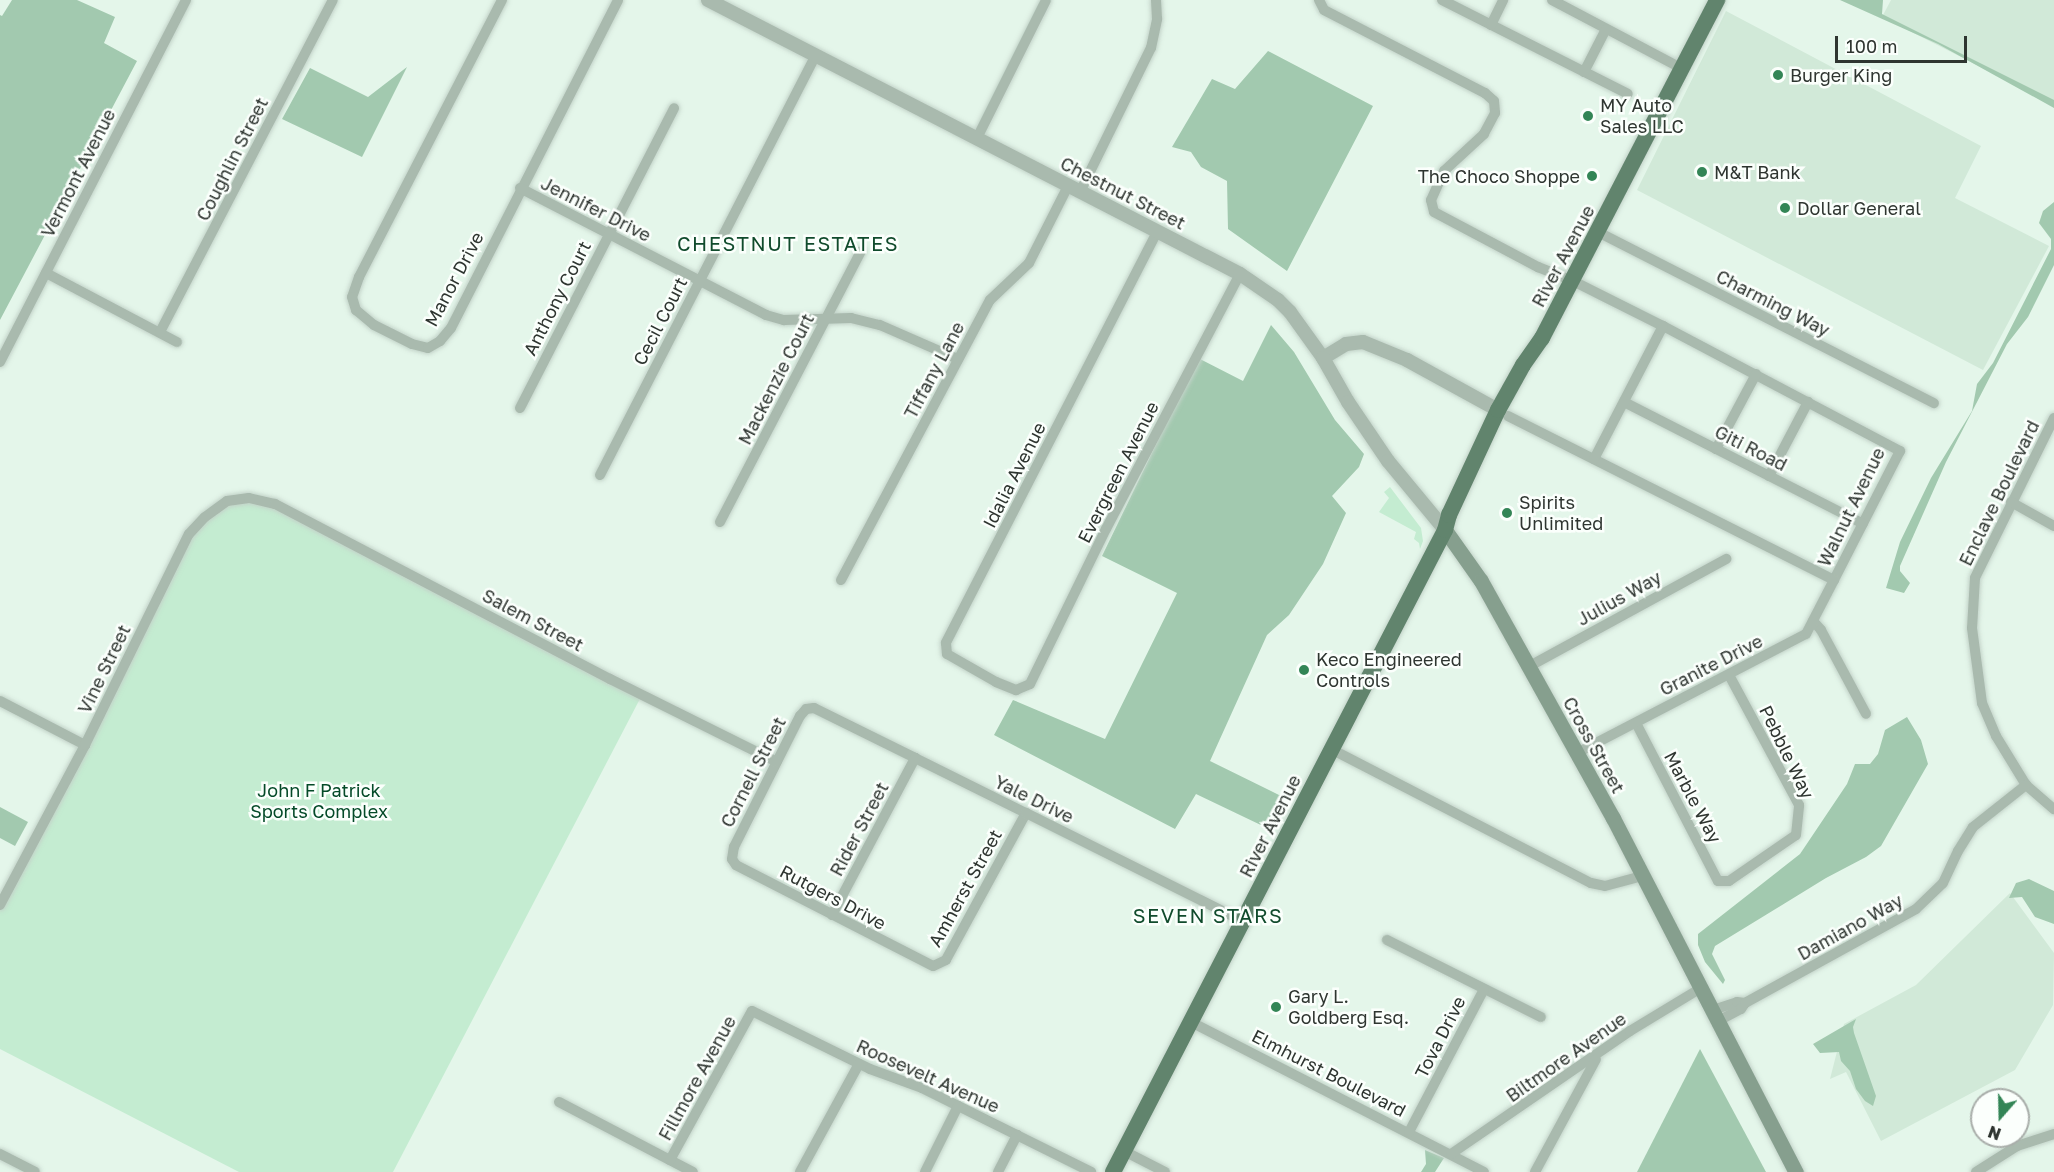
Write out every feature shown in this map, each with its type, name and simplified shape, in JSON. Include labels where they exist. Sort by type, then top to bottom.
[{"type":"highway","name":"River Avenue","points":[[1113,1172],[1445,530],[1455,519],[1503,413],[1717,0]]},
{"type":"main road","name":"Cross Street","points":[[1445,530],[1480,581],[1577,753],[1796,1172]]},
{"type":"street","name":"Vermont Avenue","points":[[0,362],[186,0]]},
{"type":"street","name":"Coughlin Street","points":[[160,332],[333,0]]},
{"type":"street","name":"Manor Drive","points":[[502,0],[359,278],[352,297],[356,310],[374,325],[412,344],[428,348],[440,341],[451,328],[520,188],[618,0]]},
{"type":"street","name":"Chestnut Street","points":[[708,0],[1240,274],[1278,300],[1290,312],[1323,358]]},
{"type":"street","points":[[977,138],[1046,0]]},
{"type":"street","name":"Tiffany Lane","points":[[841,580],[990,300],[1029,263],[1074,189],[1151,48],[1157,26],[1156,0]]},
{"type":"street","name":"Walnut Avenue","points":[[1318,0],[1324,10],[1491,97],[1495,113],[1484,134],[1444,171],[1432,193],[1431,207],[1439,216],[1538,267],[1573,281],[1663,326],[1900,451],[1834,580],[1503,413]]},
{"type":"street","points":[[1442,0],[1628,94]]},
{"type":"street","points":[[1491,25],[1503,0]]},
{"type":"street","points":[[1552,0],[1681,68]]},
{"type":"street","points":[[1584,72],[1606,29]]},
{"type":"street","name":"Cecil Court","points":[[600,474],[816,55]]},
{"type":"street","name":"Anthony Court","points":[[520,408],[674,108]]},
{"type":"street","name":"Jennifer Drive","points":[[520,188],[766,315],[784,320],[851,318],[880,325],[958,359]]},
{"type":"street","name":"Idalia Avenue","points":[[1027,686],[1016,690],[996,682],[947,654],[946,644],[1158,232]]},
{"type":"street","name":"Charming Way","points":[[1598,232],[1934,403]]},
{"type":"street","name":"Mackenzie Court","points":[[720,522],[861,251]]},
{"type":"street","points":[[46,273],[177,342]]},
{"type":"street","name":"Evergreen Avenue","points":[[1027,686],[1106,529],[1240,274]]},
{"type":"street","points":[[1594,459],[1663,326]]},
{"type":"street","points":[[1323,358],[1346,344],[1363,342],[1407,360],[1503,413]]},
{"type":"street","name":"Cross Street","points":[[1323,358],[1348,402],[1388,461],[1445,530]]},
{"type":"street","points":[[1716,449],[1756,374]]},
{"type":"street","name":"Giti Road","points":[[1624,402],[1863,524]]},
{"type":"street","points":[[1769,476],[1808,402]]},
{"type":"street","name":"Enclave Boulevard","points":[[2054,418],[1975,578],[1972,628],[1982,703],[1996,736],[2026,784],[2054,809]]},
{"type":"street","name":"Vine Street","points":[[0,905],[85,745],[189,534],[205,517],[227,501],[249,498],[275,504]]},
{"type":"street","points":[[2011,502],[2054,526]]},
{"type":"street","name":"Salem Street","points":[[275,504],[610,679],[777,762]]},
{"type":"street","name":"Julius Way","points":[[1528,667],[1726,559]]},
{"type":"street","name":"Granite Drive","points":[[1577,753],[1806,634],[1834,580]]},
{"type":"street","points":[[1813,621],[1821,630],[1866,714]]},
{"type":"street","name":"Pebble Way","points":[[1724,881],[1729,881],[1796,835],[1799,805],[1729,675]]},
{"type":"street","points":[[0,701],[85,745]]},
{"type":"street","name":"Cornell Street","points":[[732,855],[800,716],[810,708]]},
{"type":"street","name":"Yale Drive","points":[[810,708],[1243,921]]},
{"type":"street","name":"Marble Way","points":[[1636,723],[1718,880],[1724,881]]},
{"type":"street","points":[[1332,749],[1591,883],[1605,886],[1643,876]]},
{"type":"street","name":"Rider Street","points":[[832,915],[915,758]]},
{"type":"street","name":"Damiano Way","points":[[1715,1016],[1741,1009],[1745,1003],[1916,909],[1943,883],[1958,851],[1973,827],[2026,784]]},
{"type":"street","name":"Amherst Street","points":[[925,964],[933,966],[946,960],[1026,813]]},
{"type":"street","name":"Rutgers Drive","points":[[732,855],[736,865],[925,964]]},
{"type":"street","name":"Tova Drive","points":[[1388,940],[1541,1017]]},
{"type":"street","name":"Biltmore Avenue","points":[[1451,1154],[1630,1031],[1701,988]]},
{"type":"street","name":"Tova Drive","points":[[1409,1132],[1484,989]]},
{"type":"street","name":"Roosevelt Avenue","points":[[752,1011],[859,1064],[922,1088],[1091,1172]]},
{"type":"street","name":"Fillmore Avenue","points":[[670,1160],[752,1011]]},
{"type":"street","name":"Elmhurst Boulevard","points":[[1191,1022],[1484,1172]]},
{"type":"street","points":[[1535,1172],[1598,1055]]},
{"type":"street","points":[[800,1172],[859,1064]]},
{"type":"street","points":[[559,1102],[693,1172]]},
{"type":"street","points":[[924,1172],[958,1106]]},
{"type":"street","points":[[1976,1172],[2017,1146],[2054,1134]]},
{"type":"street","points":[[998,1172],[1017,1135]]},
{"type":"street","points":[[1124,1151],[1165,1172]]},
{"type":"street","points":[[0,1154],[35,1172]]},
{"type":"shaded area","points":[[12,0],[77,0],[115,17],[104,43],[137,61],[0,320],[0,15],[2,16]]},
{"type":"shaded area","points":[[1840,0],[1883,0],[1882,14],[2054,100],[2054,108],[1938,44]]},
{"type":"shaded area","points":[[1891,0],[2054,0],[2054,104],[1882,17]]},
{"type":"shaded area","points":[[1726,11],[1981,146],[1955,198],[2049,246],[1983,370],[1637,190]]},
{"type":"shaded area","points":[[1268,51],[1373,106],[1287,271],[1228,229],[1227,181],[1201,167],[1191,152],[1172,147],[1212,79],[1235,89]]},
{"type":"shaded area","points":[[407,67],[362,157],[282,119],[310,68],[368,97]]},
{"type":"shaded area","points":[[2054,202],[2054,265],[2028,317],[2007,344],[1946,462],[1900,566],[1900,571],[1910,583],[1904,593],[1886,588],[1900,542],[1931,478],[1972,411],[1977,384],[1993,363],[2051,249],[2051,239],[2039,223],[2043,211]]},
{"type":"shaded area","points":[[1271,325],[1294,352],[1335,420],[1364,454],[1359,467],[1332,496],[1346,513],[1323,564],[1289,615],[1267,635],[1210,761],[1281,796],[1265,827],[1196,794],[1175,829],[994,735],[1013,700],[1105,739],[1177,593],[1102,556],[1198,358],[1243,381]]},
{"type":"shaded area","points":[[1907,717],[1921,740],[1928,764],[1881,846],[1715,946],[1712,954],[1725,980],[1723,984],[1705,962],[1698,945],[1698,934],[1800,854],[1847,784],[1855,764],[1870,764],[1878,754],[1885,730]]},
{"type":"shaded area","points":[[0,807],[28,822],[15,846],[0,838]]},
{"type":"shaded area","points":[[2029,879],[2054,891],[2054,924],[2035,917],[2022,897],[2009,898],[2016,883]]},
{"type":"shaded area","points":[[2010,893],[2054,953],[2053,1005],[2015,1070],[1981,1088],[1970,1088],[1970,1094],[1881,1141],[1846,1072],[1830,1079],[1844,1024],[1916,985]]},
{"type":"shaded area","points":[[1856,1019],[1853,1027],[1854,1033],[1876,1096],[1873,1106],[1865,1101],[1856,1089],[1850,1071],[1841,1061],[1839,1052],[1820,1053],[1813,1044]]},
{"type":"shaded area","points":[[1700,1049],[1766,1172],[1637,1172]]},
{"type":"shaded area","points":[[1425,1150],[1444,1158],[1435,1172],[1421,1172],[1426,1164]]},
{"type":"green space","points":[[1390,487],[1421,528],[1423,541],[1420,549],[1419,543],[1414,539],[1416,532],[1379,512],[1389,498],[1384,492]]},
{"type":"green space","name":"John F Patrick Sports Complex","points":[[227,501],[275,504],[643,693],[393,1172],[239,1172],[0,1049],[0,902],[189,534]]},
{"type":"place","name":"Burger King","points":[[1778,75]]},
{"type":"place","name":"MY Auto Sales LLC","points":[[1588,116]]},
{"type":"place","name":"M&T Bank","points":[[1702,172]]},
{"type":"place","name":"The Choco Shoppe","points":[[1592,176]]},
{"type":"place","name":"Dollar General","points":[[1785,208]]},
{"type":"place","name":"Spirits Unlimited","points":[[1507,513]]},
{"type":"place","name":"Keco Engineered Controls","points":[[1304,670]]},
{"type":"place","name":"Gary L. Goldberg Esq.","points":[[1276,1007]]},
{"type":"district","name":"CHESTNUT ESTATES","points":[[788,243]]},
{"type":"district","name":"SEVEN STARS","points":[[1208,915]]}]
